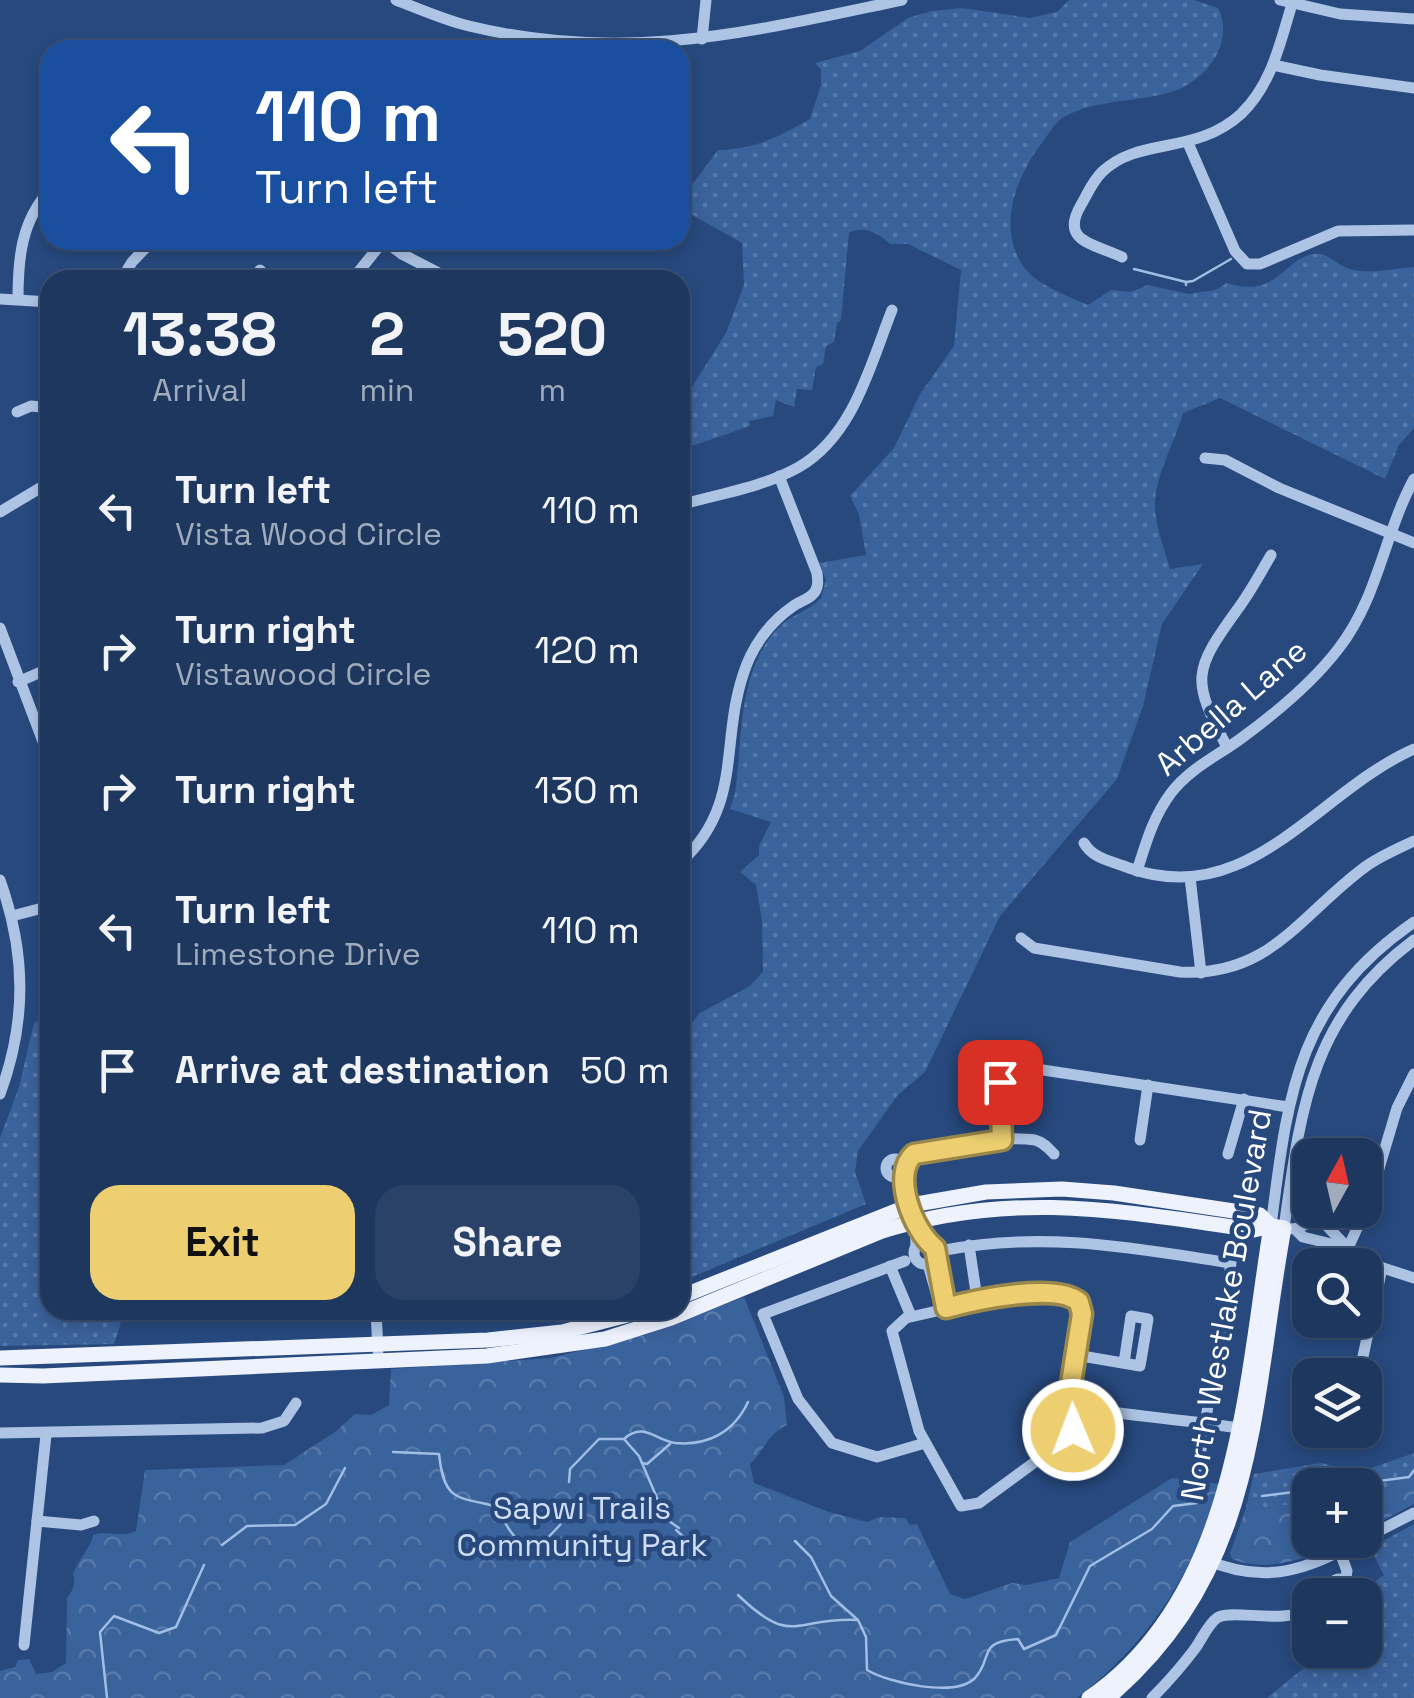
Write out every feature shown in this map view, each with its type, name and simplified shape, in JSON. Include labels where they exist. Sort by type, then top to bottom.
[{"type":"main road","points":[[690,1293],[913,1213],[986,1192],[1062,1189],[1260,1216],[1283,1228]]},
{"type":"main road","points":[[690,1310],[913,1213]]},
{"type":"main road","name":"North Westlake Boulevard","points":[[1108,1698],[1142,1667],[1171,1632],[1207,1560],[1226,1492],[1283,1228]]},
{"type":"main road","name":"North Westlake Boulevard","points":[[1090,1698],[1154,1635],[1230,1524],[1248,1456],[1283,1228]]},
{"type":"main road","points":[[0,1375],[43,1376],[378,1353],[562,1332],[608,1320]]},
{"type":"main road","points":[[0,1358],[378,1353],[488,1356],[605,1339],[665,1320]]},
{"type":"street","points":[[396,0],[413,3],[464,25],[548,40]]},
{"type":"street","points":[[702,39],[706,0]]},
{"type":"street","points":[[690,40],[902,0]]},
{"type":"street","points":[[1122,257],[1086,242],[1074,230],[1074,216],[1088,190],[1104,170],[1124,156],[1188,143],[1216,132],[1240,114],[1274,65],[1286,2],[1340,14],[1414,19]]},
{"type":"street","points":[[1274,65],[1320,76],[1414,88]]},
{"type":"street","points":[[1188,143],[1234,251],[1247,264],[1260,264],[1338,231],[1414,230]]},
{"type":"street","points":[[18,299],[22,242],[30,218],[40,204]]},
{"type":"street","points":[[127,270],[144,250]]},
{"type":"street","points":[[360,270],[376,250]]},
{"type":"street","points":[[397,250],[433,270]]},
{"type":"street","points":[[0,300],[40,301]]},
{"type":"street","points":[[690,502],[779,476],[815,456],[842,427],[892,310]]},
{"type":"street","points":[[17,412],[30,406],[40,407]]},
{"type":"street","points":[[1205,458],[1225,460],[1279,488],[1414,542]]},
{"type":"street","points":[[690,851],[708,830],[726,790],[738,693],[748,661],[773,623],[812,596],[818,586],[817,573],[779,476]]},
{"type":"street","name":"Arbella Lane","points":[[1137,871],[1149,832],[1173,790],[1196,767],[1228,747],[1316,675],[1342,644],[1365,606],[1414,479]]},
{"type":"street","points":[[0,512],[40,488]]},
{"type":"street","points":[[1228,747],[1204,700],[1204,665],[1213,642],[1244,602],[1271,556]]},
{"type":"street","points":[[0,628],[40,736]]},
{"type":"street","points":[[18,682],[40,672]]},
{"type":"street","points":[[1084,843],[1090,854],[1137,871],[1190,877],[1226,870],[1257,856],[1414,749]]},
{"type":"street","points":[[1021,938],[1034,948],[1201,973],[1234,968],[1262,954],[1366,867],[1414,840]]},
{"type":"street","points":[[1190,877],[1201,973]]},
{"type":"street","points":[[0,880],[19,944],[21,1000],[13,1055],[0,1094]]},
{"type":"street","points":[[12,916],[40,909]]},
{"type":"street","name":"North Westlake Boulevard","points":[[1283,1228],[1288,1106],[1302,1058],[1326,1011],[1352,976],[1385,942],[1414,922]]},
{"type":"street","name":"North Westlake Boulevard","points":[[1283,1228],[1301,1119],[1326,1044],[1357,992],[1414,940]]},
{"type":"street","points":[[1002,1140],[1000,1082],[1011,1068],[1022,1066],[1288,1106]]},
{"type":"street","points":[[1283,1228],[1304,1237],[1327,1236],[1348,1248],[1369,1202],[1397,1108],[1414,1074]]},
{"type":"street","points":[[1140,1140],[1148,1085]]},
{"type":"street","points":[[1228,1154],[1244,1099]]},
{"type":"street","points":[[1054,1154],[1042,1142],[1002,1140],[919,1153],[900,1166],[922,1230],[916,1260],[969,1246],[1032,1239],[1084,1241],[1231,1263],[1197,1474]]},
{"type":"street","points":[[1283,1228],[1313,1220],[1323,1222],[1327,1236]]},
{"type":"street","points":[[921,1244],[935,1248],[946,1308]]},
{"type":"street","points":[[969,1246],[978,1300]]},
{"type":"street","points":[[905,1261],[763,1314],[798,1399],[832,1443],[878,1456],[926,1443]]},
{"type":"street","points":[[890,1266],[912,1316]]},
{"type":"street","points":[[1382,1268],[1414,1278]]},
{"type":"street","points":[[1064,1294],[1075,1298],[1082,1309],[1071,1406],[1073,1430],[1069,1437],[971,1506],[961,1506],[954,1498],[915,1422],[892,1338],[894,1326],[912,1316],[946,1308],[978,1300],[1064,1294]]},
{"type":"street","points":[[376,1320],[378,1353]]},
{"type":"street","points":[[1076,1355],[1124,1363]]},
{"type":"street","points":[[0,1434],[262,1428],[284,1421],[296,1403]]},
{"type":"street","points":[[1071,1406],[1130,1417],[1173,1417],[1239,1428]]},
{"type":"street","points":[[24,1645],[46,1434]]},
{"type":"street","points":[[1382,1529],[1414,1513]]},
{"type":"street","points":[[38,1521],[81,1526],[94,1521]]},
{"type":"street","points":[[1207,1560],[1230,1570],[1268,1574],[1310,1566],[1327,1558]]},
{"type":"street","points":[[1152,1698],[1216,1618],[1292,1616]]},
{"type":"green space","points":[[1069,0],[1194,0],[1218,8],[1223,33],[1215,57],[1198,78],[1186,85],[1160,95],[1090,107],[1055,124],[1034,154],[1013,201],[1011,234],[1015,250],[1029,273],[1088,305],[1111,290],[1130,292],[1148,285],[1189,294],[1215,290],[1227,283],[1260,286],[1309,255],[1325,255],[1357,271],[1414,267],[1414,428],[1399,445],[1385,479],[1220,398],[1183,413],[1158,484],[1155,514],[1170,569],[1203,564],[1162,624],[1143,706],[1117,779],[1000,916],[925,1072],[897,1096],[858,1151],[855,1172],[866,1204],[690,1278],[690,1025],[700,1013],[750,986],[763,972],[762,920],[756,885],[740,872],[759,855],[759,846],[771,822],[730,809],[748,685],[764,646],[777,629],[821,598],[826,580],[819,563],[866,555],[859,514],[850,496],[894,448],[920,394],[954,346],[961,270],[908,244],[890,244],[871,231],[849,233],[841,320],[834,342],[826,346],[823,364],[816,367],[812,390],[797,389],[794,407],[776,400],[773,416],[749,421],[750,426],[690,447],[690,390],[726,333],[744,285],[742,243],[690,214],[690,188],[718,150],[766,141],[810,119],[821,85],[821,70],[815,63],[860,51],[908,18],[963,8],[1030,18],[1057,12]]},
{"type":"green space","points":[[40,1019],[40,1320],[122,1320],[114,1344],[0,1346],[0,1138],[19,1087],[34,1023]]},
{"type":"green space","name":"Sapwi Trails Community Park","points":[[744,1297],[784,1397],[787,1425],[775,1433],[750,1464],[754,1483],[867,1522],[880,1517],[905,1518],[910,1525],[917,1524],[950,1594],[965,1599],[1012,1583],[1026,1585],[1059,1578],[1070,1542],[1172,1478],[1220,1484],[1198,1546],[1147,1629],[1103,1677],[1077,1698],[0,1698],[0,1671],[15,1667],[18,1660],[29,1659],[36,1674],[52,1672],[66,1663],[67,1598],[73,1587],[73,1574],[93,1535],[136,1531],[145,1470],[284,1465],[355,1414],[371,1415],[389,1405],[391,1369],[550,1358],[648,1334]]},
{"type":"green space","points":[[1414,1453],[1414,1471],[1382,1491],[1382,1468],[1371,1468]]},
{"type":"green space","points":[[1321,1463],[1343,1468],[1292,1468],[1292,1504],[1245,1511],[1254,1474]]},
{"type":"green space","points":[[1414,1471],[1414,1504],[1382,1521],[1382,1491]]},
{"type":"green space","points":[[1292,1504],[1292,1558],[1301,1558],[1260,1565],[1232,1559],[1230,1553],[1245,1511]]},
{"type":"green space","points":[[1414,1524],[1414,1698],[1267,1698],[1304,1668],[1382,1668],[1380,1578],[1384,1575],[1375,1558],[1382,1558],[1382,1541]]},
{"type":"waterway","points":[[1186,285],[1231,259]]},
{"type":"waterway","points":[[1134,269],[1186,282]]},
{"type":"waterway","points":[[624,1439],[638,1432],[675,1443],[709,1439],[727,1429],[748,1402]]},
{"type":"waterway","points":[[569,1482],[570,1469],[599,1439],[624,1439],[639,1456],[666,1519],[679,1528]]},
{"type":"waterway","points":[[642,1463],[647,1464],[670,1444]]},
{"type":"waterway","points":[[393,1452],[439,1454],[448,1488],[461,1498],[496,1506],[512,1534],[530,1546],[539,1547],[560,1525],[565,1510]]},
{"type":"waterway","points":[[222,1545],[247,1526],[295,1525],[326,1504],[345,1468]]},
{"type":"waterway","points":[[1382,1481],[1409,1477],[1414,1470]]},
{"type":"waterway","points":[[1262,1496],[1292,1492]]},
{"type":"waterway","points":[[795,1541],[811,1557],[831,1596],[858,1620],[866,1637],[867,1670],[906,1684],[953,1687],[975,1678],[996,1643],[1018,1639],[1024,1649],[1056,1635],[1090,1566],[1152,1529],[1173,1506],[1197,1503]]},
{"type":"waterway","points":[[676,1530],[686,1539]]},
{"type":"waterway","points":[[107,1698],[100,1632],[114,1616],[159,1633],[176,1627],[204,1565]]},
{"type":"waterway","points":[[738,1595],[756,1611],[783,1625],[857,1620]]},
{"type":"route","points":[[1000,1082],[1002,1140],[914,1154],[905,1162],[900,1176],[915,1221],[926,1242],[935,1248],[946,1308],[1006,1295],[1064,1294],[1079,1302],[1082,1314],[1069,1396],[1073,1430]]}]
